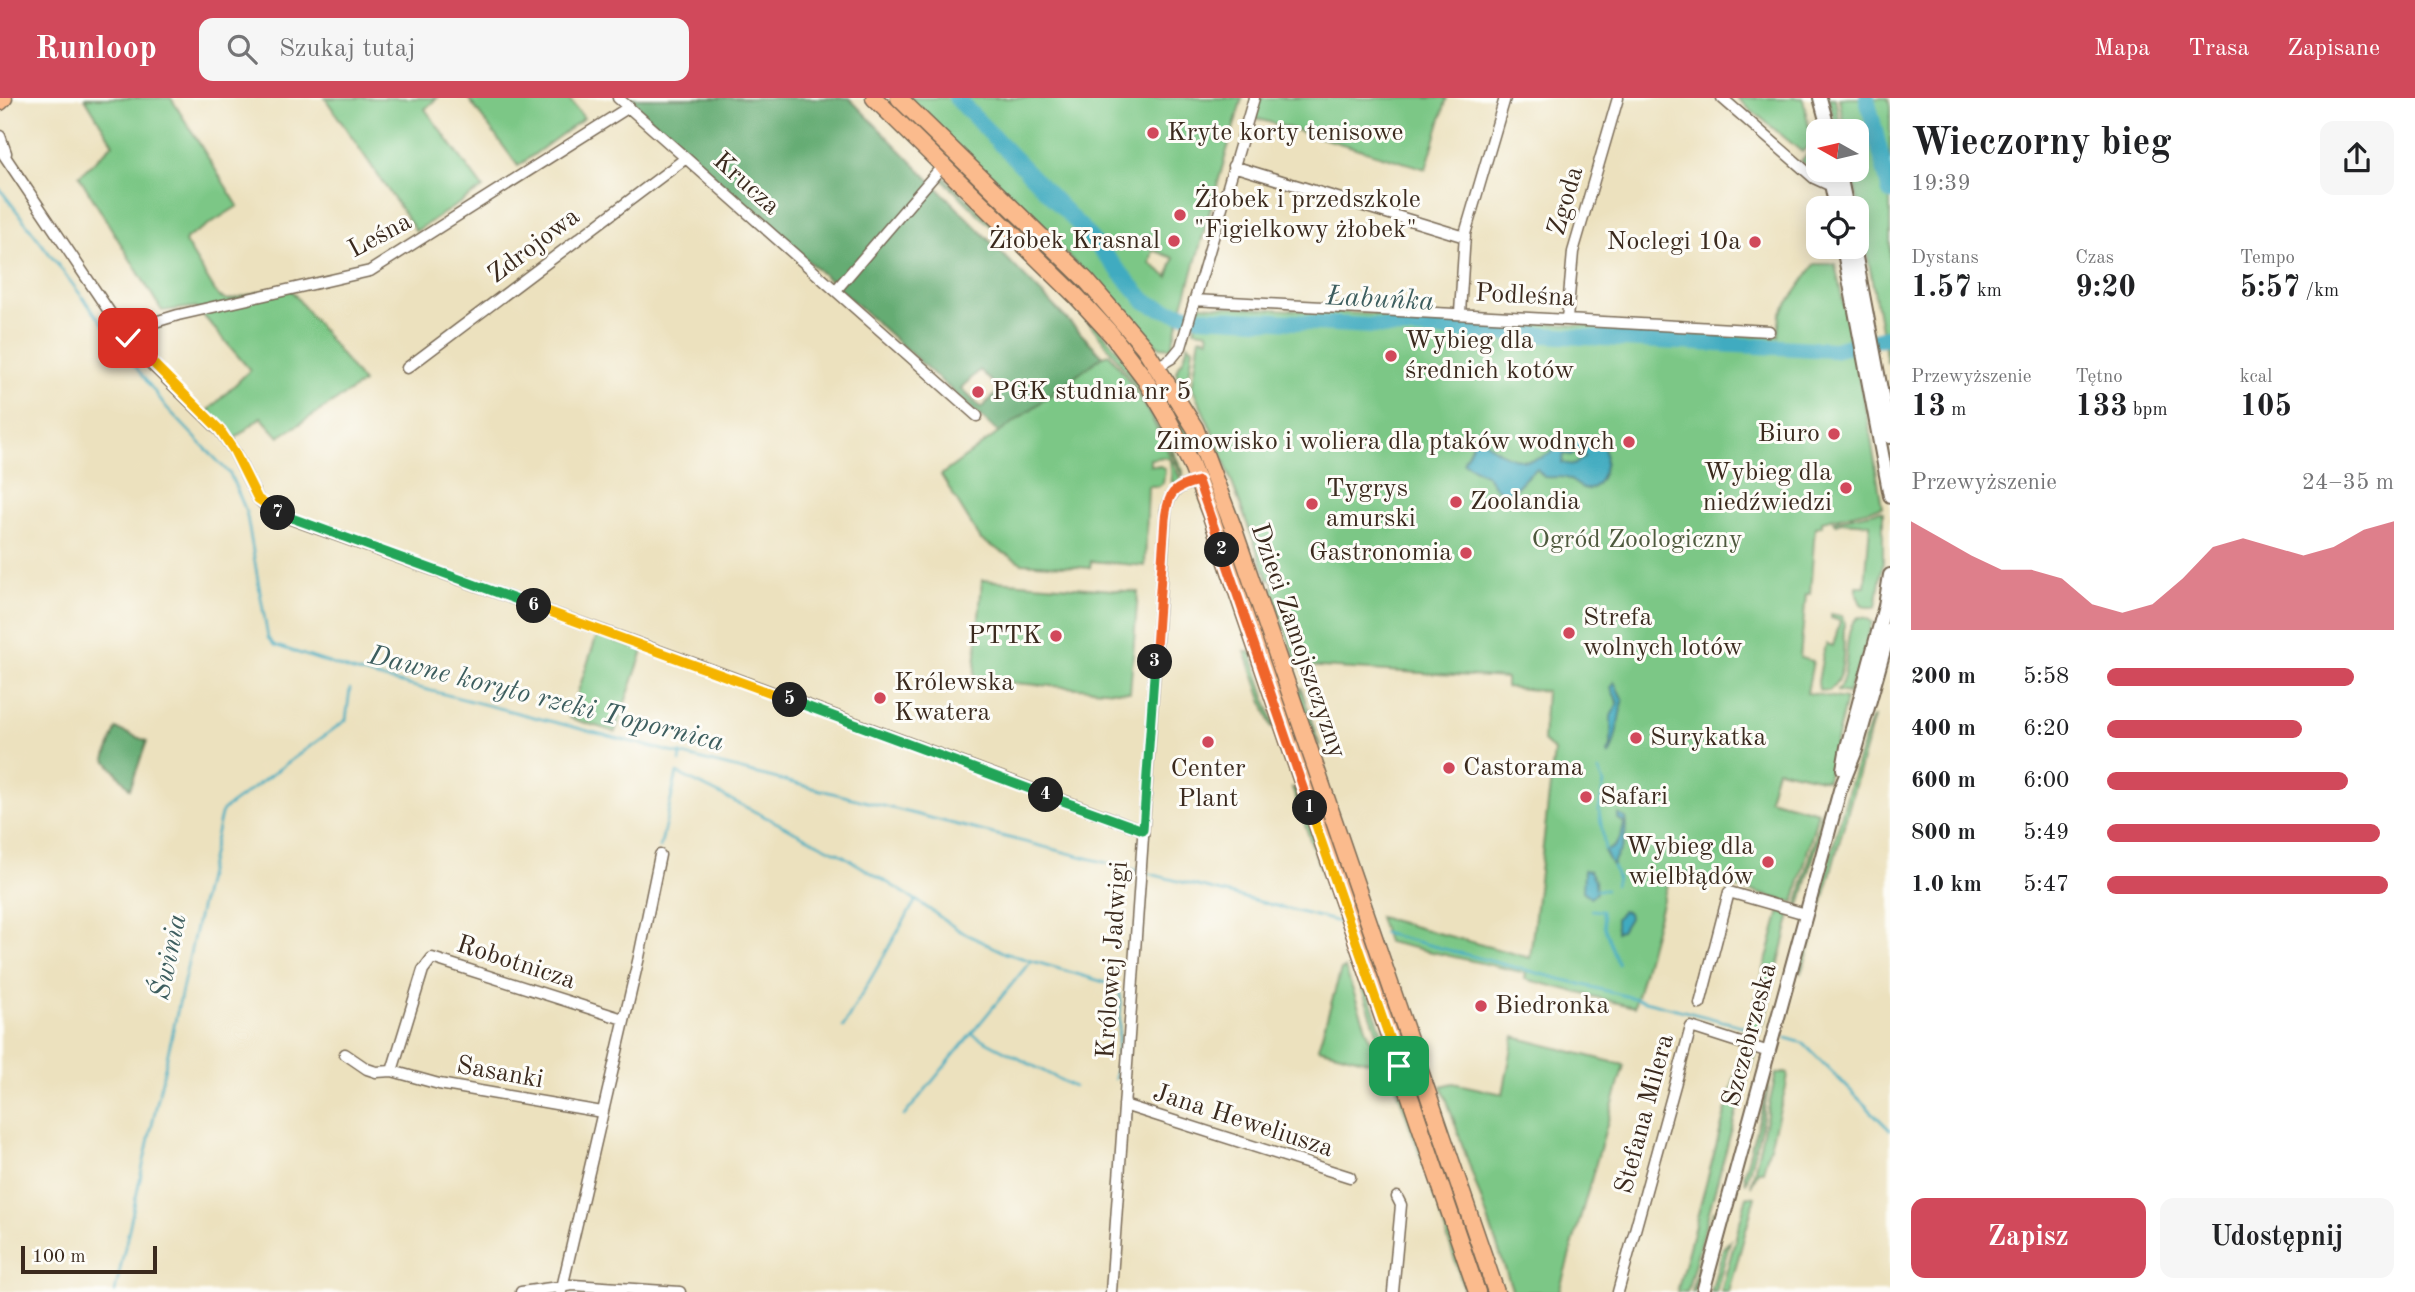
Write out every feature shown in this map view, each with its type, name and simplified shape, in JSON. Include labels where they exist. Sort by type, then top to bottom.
[{"type":"main road","points":[[0,102],[4,98]]},
{"type":"main road","name":"Dzieci Zamojszczyzny","points":[[874,98],[1089,309],[1143,376],[1176,432],[1198,481],[1477,1292]]},
{"type":"main road","name":"Dzieci Zamojszczyzny","points":[[899,98],[1086,280],[1130,329],[1158,366],[1195,428],[1220,490],[1496,1292]]},
{"type":"street","name":"Krucza","points":[[618,98],[977,416]]},
{"type":"street","points":[[1143,376],[1179,351],[1254,98]]},
{"type":"street","points":[[1460,313],[1465,237],[1505,98]]},
{"type":"street","name":"Zgoda","points":[[1567,319],[1573,252],[1618,98]]},
{"type":"street","points":[[1722,98],[1806,171]]},
{"type":"street","points":[[1820,98],[1824,119]]},
{"type":"street","name":"Leśna","points":[[122,332],[178,315],[370,271],[629,107]]},
{"type":"street","points":[[0,136],[10,164]]},
{"type":"street","points":[[0,149],[122,332],[220,430],[234,451],[258,499],[268,508],[285,517],[707,668],[1143,830]]},
{"type":"street","points":[[836,290],[955,153]]},
{"type":"street","name":"Zdrojowa","points":[[407,368],[686,158]]},
{"type":"street","points":[[1233,166],[1465,237]]},
{"type":"street","points":[[1846,259],[1862,318]]},
{"type":"street","points":[[1855,259],[1890,496]]},
{"type":"street","name":"Podleśna","points":[[1193,302],[1460,313],[1769,331]]},
{"type":"street","points":[[1871,367],[1890,436]]},
{"type":"street","name":"Królowej Jadwigi","points":[[1111,1292],[1166,510],[1176,489],[1198,481]]},
{"type":"street","name":"Szczebrzeska","points":[[1703,1292],[1840,790],[1847,747],[1885,606],[1890,575]]},
{"type":"street","name":"Szczebrzeska","points":[[1840,790],[1856,750],[1890,629]]},
{"type":"street","points":[[561,1289],[660,855]]},
{"type":"street","name":"Stefana Milera","points":[[1700,1004],[1729,892],[1806,914]]},
{"type":"street","name":"Robotnicza","points":[[392,1071],[423,970],[432,958],[624,1019]]},
{"type":"street","name":"Stefana Milera","points":[[1618,1292],[1691,1027],[1769,1052]]},
{"type":"street","name":"Sasanki","points":[[345,1054],[376,1072],[392,1071],[439,1083],[602,1112]]},
{"type":"street","name":"Jana Heweliusza","points":[[1124,1105],[1350,1177]]},
{"type":"street","points":[[1393,1292],[1401,1205],[1397,1197]]},
{"type":"street","points":[[521,1292],[561,1289],[573,1285],[680,1292]]},
{"type":"green space","points":[[85,98],[171,98],[238,206],[187,238],[185,242],[218,296],[228,300],[287,285],[363,383],[279,437],[261,417],[233,440],[209,410],[250,370],[196,307],[162,311],[79,176],[113,144]]},
{"type":"green space","points":[[325,98],[437,98],[425,109],[483,188],[416,231]]},
{"type":"green space","points":[[468,98],[568,98],[584,118],[518,166]]},
{"type":"green space","points":[[627,98],[849,98],[1103,356],[999,433]],"holes":[[[980,370],[1000,390],[981,408],[961,388]]]},
{"type":"green space","points":[[907,98],[1242,98],[1171,348],[1160,347],[1150,339],[1124,307],[1100,287]],"holes":[[[1153,250],[1174,258],[1168,277],[1150,263]]]},
{"type":"green space","points":[[1261,98],[1447,98],[1426,169],[1255,118]]},
{"type":"green space","points":[[1737,98],[1803,98],[1807,119],[1806,148],[1802,152]]},
{"type":"green space","points":[[1829,98],[1835,98],[1839,119],[1833,119]]},
{"type":"green space","points":[[1839,98],[1888,98],[1890,360],[1887,362],[1868,259],[1869,196],[1857,196],[1854,182],[1869,182],[1869,119],[1843,119]]},
{"type":"green space","points":[[944,177],[1090,317],[1127,362],[1183,471],[1183,477],[1137,388],[1086,319],[941,178]]},
{"type":"green space","name":"Ogród Zoologiczny","points":[[1815,264],[1835,264],[1869,426],[1882,507],[1822,521],[1822,526],[1815,527],[1810,594],[1806,594],[1800,658],[1813,661],[1807,693],[1846,699],[1827,780],[1777,769],[1769,799],[1818,812],[1794,903],[1671,870],[1634,1007],[1525,979],[1526,973],[1387,942],[1379,917],[1530,958],[1554,751],[1543,741],[1546,691],[1506,687],[1506,678],[1303,666],[1295,658],[1271,589],[1275,586],[1272,579],[1268,580],[1217,442],[1192,387],[1200,337],[1209,339],[1208,332],[1194,330],[1200,305],[1778,336],[1780,314]]},
{"type":"green space","points":[[1188,344],[1193,348],[1187,393],[1176,371]]},
{"type":"green space","points":[[1109,354],[1140,398],[1180,478],[1179,483],[1172,483],[1170,459],[1150,459],[1150,465],[1165,469],[1163,483],[1159,486],[1148,486],[1145,566],[1091,561],[1090,568],[1022,563],[981,540],[941,475]]},
{"type":"green space","points":[[1152,375],[1156,375],[1179,411],[1220,504],[1213,506],[1151,380]]},
{"type":"green space","points":[[1883,512],[1883,562],[1876,607],[1867,607],[1861,604],[1857,586],[1865,586],[1870,524],[1836,524],[1834,521]]},
{"type":"green space","points":[[1223,513],[1272,664],[1248,608],[1217,515]]},
{"type":"green space","name":"PTTK","points":[[982,580],[1138,592],[1130,692],[974,680]]},
{"type":"green space","points":[[1831,614],[1842,616],[1844,650],[1839,677],[1829,691],[1819,690],[1818,682],[1824,649],[1827,644],[1833,646],[1840,621],[1831,618]]},
{"type":"green space","points":[[1859,617],[1872,622],[1860,663],[1848,693],[1837,691],[1845,673],[1850,630]]},
{"type":"green space","points":[[597,635],[643,651],[615,732],[569,718]]},
{"type":"green space","points":[[1245,651],[1251,652],[1274,725],[1272,728]]},
{"type":"green space","points":[[1301,688],[1320,746],[1310,731],[1298,694]]},
{"type":"green space","points":[[1874,717],[1801,972],[1800,967],[1851,781],[1871,719]]},
{"type":"green space","points":[[116,729],[147,741],[130,789],[105,759]]},
{"type":"green space","points":[[1292,788],[1296,789],[1318,845],[1323,876]]},
{"type":"green space","points":[[1828,790],[1831,794],[1801,902],[1797,906]]},
{"type":"green space","points":[[1351,893],[1415,1073],[1411,1069],[1364,946],[1355,920]]},
{"type":"green space","points":[[1780,911],[1791,914],[1764,1023],[1757,1041],[1745,1038]]},
{"type":"green space","points":[[1350,941],[1440,1201],[1436,1201],[1356,972]]},
{"type":"green space","points":[[1345,968],[1379,1064],[1318,1048],[1341,970]]},
{"type":"green space","points":[[1514,1037],[1624,1065],[1559,1292],[1513,1292],[1442,1086],[1453,1083],[1503,1094]]},
{"type":"green space","points":[[1743,1046],[1755,1055],[1737,1110],[1687,1292],[1677,1292]]},
{"type":"green space","points":[[1776,1074],[1788,1074],[1786,1087],[1763,1171],[1758,1171],[1751,1186]]},
{"type":"green space","points":[[1770,1078],[1761,1127],[1746,1183],[1744,1174]]},
{"type":"green space","points":[[1747,1196],[1755,1197],[1729,1292],[1721,1292]]},
{"type":"green space","points":[[1461,1204],[1491,1292],[1484,1292],[1454,1207]]},
{"type":"green space","points":[[1443,1210],[1471,1292],[1465,1292],[1440,1214]]},
{"type":"green space","points":[[1714,1211],[1716,1214],[1694,1292],[1691,1292]]},
{"type":"green space","points":[[1730,1241],[1716,1292],[1711,1292],[1723,1248]]},
{"type":"water","points":[[1478,433],[1493,448],[1512,458],[1541,458],[1572,439],[1583,436],[1601,442],[1606,456],[1600,480],[1590,489],[1566,478],[1544,477],[1537,469],[1505,494],[1494,486],[1486,475],[1463,462]],"holes":[[[1583,453],[1585,457],[1574,465],[1562,463],[1564,454]]]},
{"type":"water","points":[[1614,682],[1623,700],[1609,755],[1611,716],[1618,703],[1611,688]]},
{"type":"water","points":[[1618,814],[1625,818],[1626,825],[1623,844],[1613,867],[1604,851],[1616,845],[1620,837],[1624,823],[1618,819]]},
{"type":"water","points":[[1584,870],[1590,871],[1595,880],[1596,893],[1590,897],[1583,891]]},
{"type":"water","points":[[1622,911],[1628,912],[1629,918],[1621,931],[1616,932],[1616,918]]},
{"type":"waterway","name":"Łabuńka","points":[[956,98],[1080,226],[1145,301],[1171,311],[1199,317],[1834,350],[1890,336]]},
{"type":"waterway","name":"Łabuńka","points":[[1867,98],[1890,192]]},
{"type":"waterway","name":"Dawne koryto rzeki Topornica","points":[[0,189],[167,408],[230,474],[246,511],[268,638],[274,645],[353,671],[1339,922]]},
{"type":"waterway","name":"Świnia","points":[[115,1292],[221,814],[346,720],[350,689]]},
{"type":"waterway","name":"Dawne koryto rzeki Topornica","points":[[680,762],[681,753]]},
{"type":"waterway","points":[[1599,771],[1604,783],[1599,810],[1605,850]]},
{"type":"waterway","points":[[677,773],[842,855],[916,900],[960,931],[1005,953],[1114,985],[1120,994],[1121,1003],[1115,1079]]},
{"type":"waterway","points":[[660,848],[677,773]]},
{"type":"waterway","points":[[1613,866],[1617,878],[1615,885]]},
{"type":"waterway","points":[[1596,890],[1606,890]]},
{"type":"waterway","points":[[843,1027],[916,900]]},
{"type":"waterway","points":[[1592,910],[1602,911],[1604,926],[1618,964]]},
{"type":"waterway","name":"Dawne koryto rzeki Topornica","points":[[1383,933],[1761,1031]]},
{"type":"waterway","points":[[904,1116],[1030,962]]},
{"type":"waterway","points":[[972,1034],[1074,1087]]},
{"type":"waterway","name":"Dawne koryto rzeki Topornica","points":[[1786,1038],[1803,1043],[1890,1130]]},
{"type":"place","name":"Kryte korty tenisowe","points":[[1153,133]]},
{"type":"place","name":"Żłobek i przedszkole \"Figielkowy żłobek\"","points":[[1180,215]]},
{"type":"place","name":"Żłobek Krasnal","points":[[1174,241]]},
{"type":"place","name":"Noclegi 10a","points":[[1755,242]]},
{"type":"place","name":"Wybieg dla średnich kotów","points":[[1391,356]]},
{"type":"place","name":"PGK studnia nr 5","points":[[978,392]]},
{"type":"place","name":"Biuro","points":[[1834,434]]},
{"type":"place","name":"Zimowisko i woliera dla ptaków wodnych","points":[[1629,442]]},
{"type":"place","name":"Wybieg dla niedźwiedzi","points":[[1846,488]]},
{"type":"place","name":"Zoolandia","points":[[1456,502]]},
{"type":"place","name":"Tygrys amurski","points":[[1312,504]]},
{"type":"place","name":"Gastronomia","points":[[1466,553]]},
{"type":"place","name":"Strefa wolnych lotów","points":[[1569,633]]},
{"type":"place","name":"PTTK","points":[[1056,636]]},
{"type":"place","name":"Królewska Kwatera","points":[[880,698]]},
{"type":"place","name":"Surykatka","points":[[1636,738]]},
{"type":"place","name":"Center Plant","points":[[1208,742]]},
{"type":"place","name":"Castorama","points":[[1449,768]]},
{"type":"place","name":"Safari","points":[[1586,797]]},
{"type":"place","name":"Wybieg dla wielbłądów","points":[[1768,862]]},
{"type":"place","name":"Biedronka","points":[[1481,1006]]},
{"type":"route","points":[[128,338],[146,359],[220,430],[234,451],[258,499],[285,517],[707,668],[1139,830],[1143,830],[1166,510],[1176,489],[1198,481],[1399,1066]]}]
